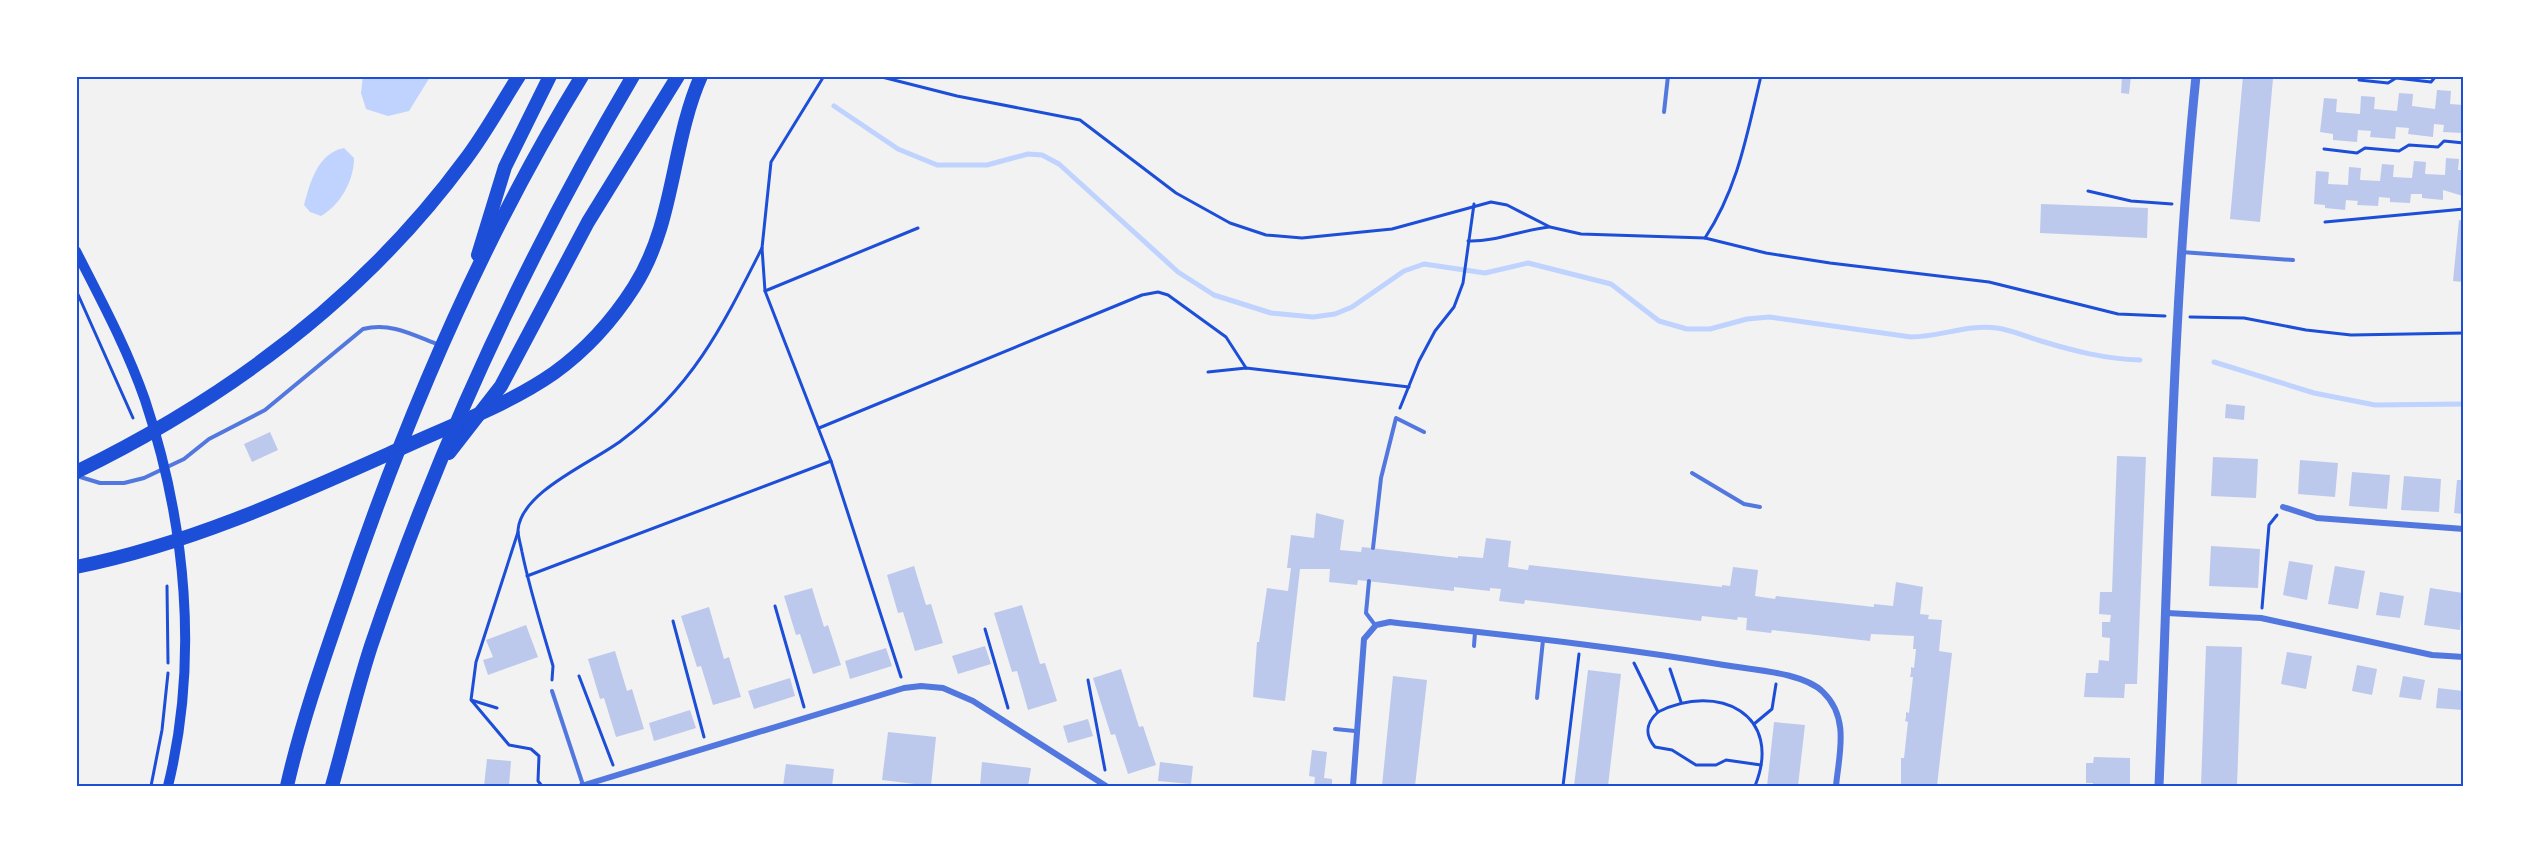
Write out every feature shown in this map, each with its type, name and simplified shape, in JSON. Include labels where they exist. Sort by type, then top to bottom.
[{"type":"highway","points":[[76,474],[177,419],[275,354],[341,299],[404,235],[465,160],[519,76]]},
{"type":"highway","points":[[466,292],[505,167],[550,76]]},
{"type":"highway","points":[[287,786],[333,632],[379,496],[417,404],[466,292],[505,215],[582,76]]},
{"type":"highway","points":[[332,786],[371,648],[438,466],[474,381],[523,275],[633,76]]},
{"type":"highway","points":[[438,466],[501,386],[588,222],[678,76]]},
{"type":"highway","points":[[77,567],[136,553],[207,531],[315,487],[513,398],[573,358],[623,304],[647,263],[661,227],[701,76]]},
{"type":"main road","points":[[76,251],[124,346],[144,400],[169,489],[184,580],[185,670],[178,733],[168,786]]},
{"type":"street","points":[[2159,786],[2180,252],[2196,76]]},
{"type":"street","points":[[2283,507],[2317,518],[2463,529]]},
{"type":"street","points":[[2167,613],[2261,618],[2432,655],[2463,657]]},
{"type":"street","points":[[1353,786],[1355,731],[1364,639],[1376,625],[1390,622],[1665,655],[1777,674],[1811,683],[1823,691],[1836,707],[1841,722],[1836,786]]},
{"type":"street","points":[[582,786],[904,688],[921,686],[943,688],[973,701],[1106,786]]},
{"type":"lane","points":[[1664,112],[1668,76]]},
{"type":"lane","points":[[2180,252],[2293,260]]},
{"type":"lane","points":[[76,474],[100,483],[124,483],[144,478],[184,459],[217,435],[265,410],[363,329],[378,325],[392,327],[442,347]]},
{"type":"lane","points":[[1373,548],[1381,478],[1396,418],[1424,432]]},
{"type":"lane","points":[[1692,473],[1744,504],[1761,507]]},
{"type":"lane","points":[[1369,581],[1366,613],[1376,625]]},
{"type":"lane","points":[[1474,646],[1475,632]]},
{"type":"lane","points":[[1537,698],[1543,640]]},
{"type":"lane","points":[[552,691],[582,786]]},
{"type":"lane","points":[[1335,729],[1355,731]]},
{"type":"path","points":[[824,76],[771,162],[762,248],[765,291],[831,461],[904,688]]},
{"type":"path","points":[[878,76],[957,96],[1080,120],[1176,193],[1230,223],[1266,235],[1302,238],[1392,229],[1474,204],[1491,202],[1507,205],[1550,227]]},
{"type":"path","points":[[1705,238],[1724,210],[1738,172],[1761,76]]},
{"type":"path","points":[[2359,80],[2388,83],[2396,78],[2432,82],[2436,76]]},
{"type":"path","points":[[2451,76],[2463,78]]},
{"type":"path","points":[[2324,149],[2358,153],[2365,148],[2399,151],[2409,145],[2438,147],[2444,141],[2463,143]]},
{"type":"path","points":[[2088,191],[2131,201],[2183,205]]},
{"type":"path","points":[[1396,418],[1424,351],[1454,307],[1463,283],[1474,204]]},
{"type":"path","points":[[2325,222],[2463,209]]},
{"type":"path","points":[[1468,241],[1486,242],[1529,229],[1550,227],[1609,237],[1705,238],[1766,253],[1830,263],[1989,282],[2118,314],[2244,318],[2306,330],[2351,335],[2463,333]]},
{"type":"path","points":[[765,291],[918,228]]},
{"type":"path","points":[[542,786],[538,781],[539,756],[531,748],[509,745],[471,700],[476,662],[524,512],[543,492],[622,441],[671,395],[719,333],[762,248]]},
{"type":"path","points":[[76,290],[129,405],[136,427]]},
{"type":"path","points":[[818,428],[1149,293],[1158,292],[1168,295],[1226,337],[1246,368]]},
{"type":"path","points":[[1208,372],[1246,368],[1409,387]]},
{"type":"path","points":[[527,576],[831,461]]},
{"type":"path","points":[[2261,618],[2269,525],[2283,507]]},
{"type":"path","points":[[518,530],[527,576],[553,666],[552,691]]},
{"type":"path","points":[[151,786],[162,730],[168,669],[167,581]]},
{"type":"path","points":[[775,606],[807,718]]},
{"type":"path","points":[[673,621],[706,748]]},
{"type":"path","points":[[985,629],[1009,711],[1002,720]]},
{"type":"path","points":[[1563,786],[1580,645]]},
{"type":"path","points":[[1628,650],[1658,712]]},
{"type":"path","points":[[1665,655],[1681,702]]},
{"type":"path","points":[[1754,724],[1772,709],[1777,674]]},
{"type":"path","points":[[579,676],[617,775]]},
{"type":"path","points":[[1088,680],[1105,770],[1098,782]]},
{"type":"path","points":[[1755,786],[1761,765],[1760,738],[1754,724],[1744,712],[1713,699],[1681,702],[1658,712],[1647,724],[1647,733],[1655,747],[1672,750],[1696,765],[1716,765],[1726,760],[1761,765]]},
{"type":"path","points":[[471,700],[497,708]]},
{"type":"water","points":[[363,76],[430,77],[409,111],[388,116],[366,109],[361,93]]},
{"type":"water","points":[[344,148],[354,158],[352,175],[345,192],[334,206],[321,216],[310,212],[304,205],[316,170],[328,156]]},
{"type":"building","points":[[2122,76],[2131,76],[2129,94],[2121,93]]},
{"type":"building","points":[[2243,76],[2273,79],[2260,222],[2230,219]]},
{"type":"building","points":[[2437,90],[2451,91],[2450,104],[2463,105],[2463,133],[2443,132],[2444,125],[2434,124],[2433,137],[2408,134],[2409,128],[2396,127],[2395,139],[2370,137],[2371,131],[2358,130],[2357,142],[2333,140],[2333,134],[2320,132],[2324,98],[2337,99],[2336,112],[2360,114],[2361,96],[2375,97],[2374,109],[2397,111],[2399,93],[2413,94],[2412,106],[2435,109]]},
{"type":"building","points":[[2446,158],[2459,159],[2458,170],[2463,170],[2463,196],[2443,190],[2443,200],[2422,198],[2422,194],[2411,194],[2410,203],[2390,202],[2390,198],[2379,197],[2378,206],[2357,205],[2358,201],[2346,200],[2345,210],[2325,208],[2325,205],[2314,204],[2316,171],[2329,172],[2328,184],[2348,185],[2349,167],[2361,168],[2360,180],[2380,181],[2382,164],[2394,165],[2393,177],[2412,178],[2414,161],[2426,162],[2425,174],[2445,175]]},
{"type":"building","points":[[2041,204],[2148,208],[2147,238],[2040,233]]},
{"type":"building","points":[[2459,220],[2463,221],[2463,282],[2453,281]]},
{"type":"building","points":[[2226,404],[2245,406],[2244,420],[2225,418]]},
{"type":"building","points":[[270,432],[278,450],[252,462],[244,444]]},
{"type":"building","points":[[2117,456],[2146,457],[2137,684],[2125,684],[2124,698],[2084,697],[2086,673],[2098,673],[2099,660],[2109,661],[2110,638],[2102,637],[2102,622],[2110,622],[2111,615],[2099,614],[2100,592],[2112,592]]},
{"type":"building","points":[[2213,457],[2258,459],[2256,498],[2211,496]]},
{"type":"building","points":[[2300,460],[2338,463],[2335,497],[2298,494]]},
{"type":"building","points":[[2352,472],[2390,475],[2387,509],[2349,506]]},
{"type":"building","points":[[2404,476],[2441,479],[2439,512],[2401,510]]},
{"type":"building","points":[[2457,480],[2463,480],[2463,514],[2454,513]]},
{"type":"building","points":[[1316,513],[1344,520],[1340,550],[1361,552],[1362,547],[1458,558],[1458,556],[1483,558],[1486,538],[1511,541],[1508,567],[1528,570],[1529,565],[1722,587],[1722,585],[1730,586],[1733,567],[1758,570],[1755,596],[1775,599],[1776,596],[1874,607],[1874,604],[1893,606],[1896,582],[1923,587],[1920,614],[1929,615],[1928,619],[1942,620],[1939,651],[1952,653],[1937,786],[1901,786],[1901,758],[1904,758],[1908,722],[1905,721],[1906,712],[1909,713],[1913,677],[1910,677],[1911,667],[1914,668],[1916,649],[1913,649],[1914,636],[1871,634],[1870,641],[1772,630],[1771,633],[1746,630],[1747,618],[1738,617],[1737,620],[1702,616],[1701,621],[1525,600],[1524,604],[1499,601],[1501,589],[1490,588],[1490,591],[1454,587],[1454,591],[1358,580],[1357,585],[1329,582],[1330,569],[1300,569],[1285,701],[1253,697],[1257,642],[1259,642],[1267,588],[1288,591],[1291,568],[1287,568],[1291,535],[1314,538]]},
{"type":"building","points":[[2211,546],[2260,549],[2258,588],[2209,586]]},
{"type":"building","points":[[2289,561],[2313,565],[2307,600],[2283,595]]},
{"type":"building","points":[[914,566],[926,605],[931,604],[943,643],[915,651],[903,612],[898,613],[887,575]]},
{"type":"building","points":[[2335,566],[2365,571],[2358,609],[2328,604]]},
{"type":"building","points":[[812,588],[824,627],[828,625],[841,665],[813,674],[800,634],[796,635],[784,596]]},
{"type":"building","points":[[2430,588],[2463,593],[2460,630],[2424,625]]},
{"type":"building","points":[[2380,592],[2404,596],[2400,618],[2376,615]]},
{"type":"building","points":[[1022,605],[1040,664],[1045,663],[1057,701],[1028,710],[1017,671],[1012,672],[994,613]]},
{"type":"building","points":[[709,607],[724,659],[729,657],[741,697],[713,705],[701,666],[697,667],[681,616]]},
{"type":"building","points":[[526,625],[538,657],[488,675],[483,660],[493,657],[486,640]]},
{"type":"building","points":[[985,646],[991,664],[958,674],[952,656]]},
{"type":"building","points":[[2206,646],[2242,647],[2237,786],[2201,786]]},
{"type":"building","points":[[886,648],[892,666],[850,679],[845,661]]},
{"type":"building","points":[[615,651],[627,691],[632,689],[644,729],[616,737],[604,698],[600,699],[588,659]]},
{"type":"building","points":[[2287,652],[2312,656],[2306,689],[2281,684]]},
{"type":"building","points":[[2357,665],[2377,669],[2372,695],[2352,691]]},
{"type":"building","points":[[1121,669],[1139,727],[1143,726],[1156,765],[1128,774],[1115,734],[1111,735],[1093,678]]},
{"type":"building","points":[[1588,670],[1621,674],[1608,786],[1574,786]]},
{"type":"building","points":[[1393,676],[1427,680],[1415,786],[1382,786]]},
{"type":"building","points":[[2403,676],[2425,680],[2421,700],[2399,697]]},
{"type":"building","points":[[790,678],[795,696],[754,709],[748,691]]},
{"type":"building","points":[[2438,688],[2463,691],[2463,710],[2436,708]]},
{"type":"building","points":[[690,710],[696,728],[654,741],[649,723]]},
{"type":"building","points":[[1088,719],[1093,736],[1068,743],[1063,726]]},
{"type":"building","points":[[1774,722],[1805,725],[1798,786],[1767,786]]},
{"type":"building","points":[[888,732],[936,737],[931,786],[882,780]]},
{"type":"building","points":[[1312,750],[1327,752],[1324,778],[1332,779],[1332,786],[1314,786],[1315,777],[1309,776]]},
{"type":"building","points":[[2094,757],[2130,758],[2130,786],[2093,786],[2093,783],[2086,783],[2086,763],[2093,763]]},
{"type":"building","points":[[487,759],[511,761],[509,786],[484,786]]},
{"type":"building","points":[[982,762],[1031,768],[1028,786],[980,786]]},
{"type":"building","points":[[1160,762],[1193,766],[1191,784],[1158,781]]},
{"type":"building","points":[[786,764],[834,769],[832,786],[783,786]]},
{"type":"waterway","points":[[834,106],[898,149],[937,165],[987,165],[1028,154],[1042,155],[1059,164],[1178,272],[1214,295],[1271,313],[1313,317],[1335,314],[1352,307],[1404,271],[1424,264],[1485,273],[1528,263],[1611,284],[1659,321],[1687,329],[1710,329],[1747,319],[1769,317],[1911,337],[1986,327],[2008,330],[2090,354],[2140,360]]},
{"type":"waterway","points":[[2214,362],[2314,393],[2375,405],[2464,404]]}]
